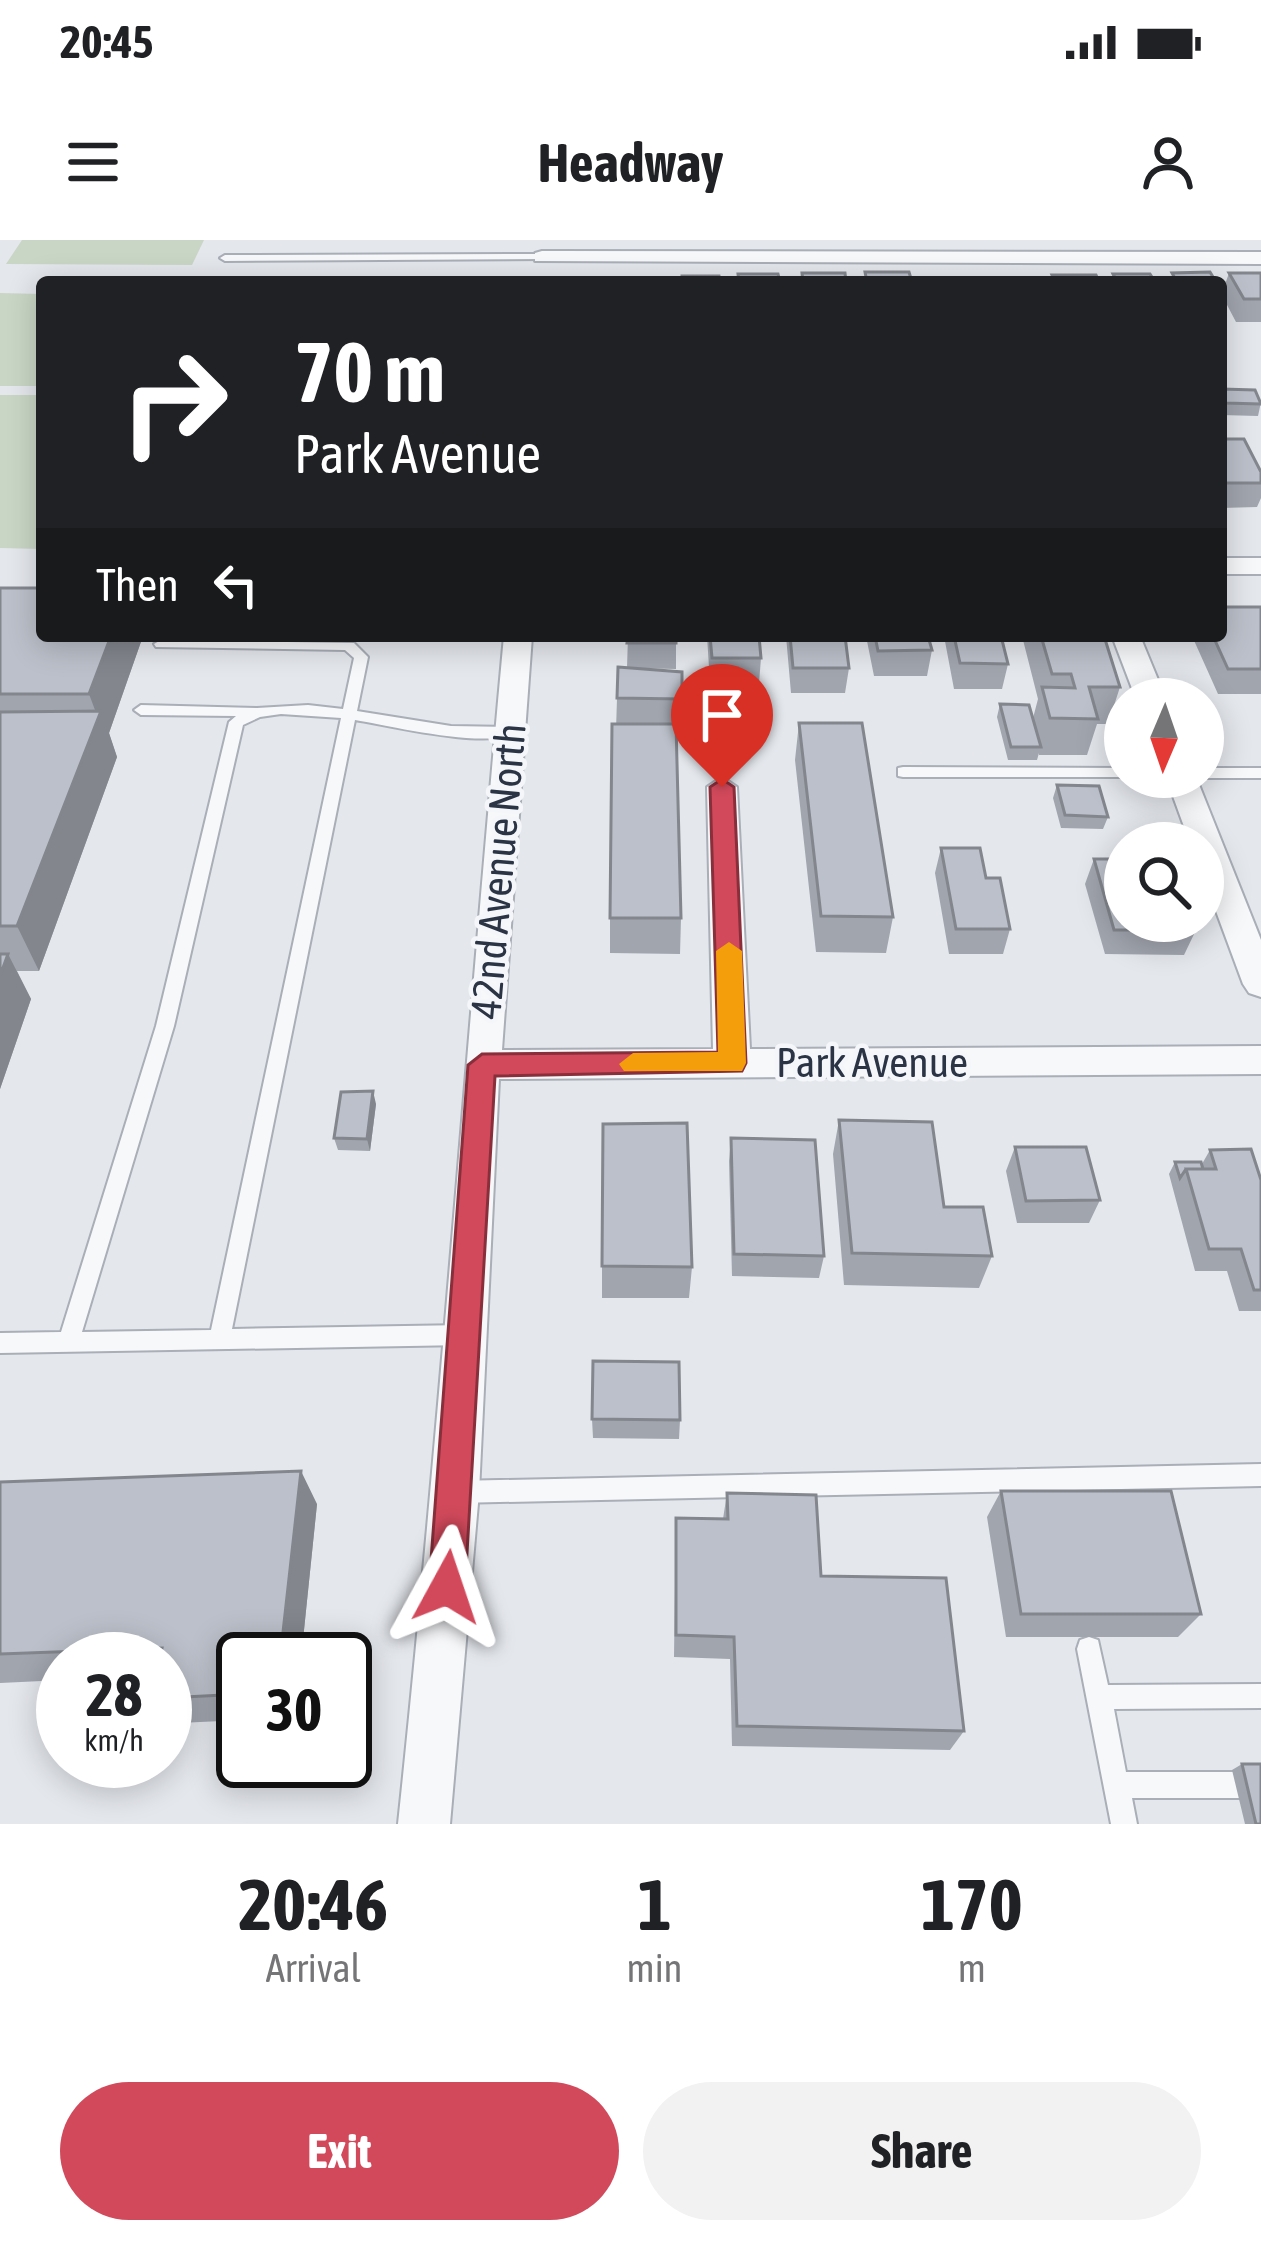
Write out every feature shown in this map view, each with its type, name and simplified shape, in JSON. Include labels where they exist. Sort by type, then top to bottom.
[{"type":"street","points":[[543,249],[981,250],[1261,257]]},
{"type":"street","points":[[1227,566],[1261,566]]},
{"type":"street","name":"42nd Avenue North","points":[[424,1824],[456,1492],[482,1065],[518,642]]},
{"type":"street","points":[[1128,642],[1143,678]]},
{"type":"street","points":[[722,787],[732,1063]]},
{"type":"street","points":[[1189,798],[1261,984]]},
{"type":"street","name":"Park Avenue","points":[[482,1065],[1261,1060]]},
{"type":"lane","points":[[318,258],[323,240]]},
{"type":"lane","points":[[391,258],[395,240]]},
{"type":"lane","points":[[448,257],[451,240]]},
{"type":"lane","points":[[224,258],[448,257],[543,249]]},
{"type":"lane","points":[[161,644],[350,646],[361,657],[219,1341]]},
{"type":"lane","points":[[140,710],[346,716],[445,730],[510,732]]},
{"type":"lane","points":[[69,1342],[165,1026],[236,722],[253,712]]},
{"type":"lane","points":[[903,772],[1104,773]]},
{"type":"lane","points":[[1224,773],[1261,773]]},
{"type":"lane","points":[[0,1342],[465,1335]]},
{"type":"lane","points":[[456,1492],[1261,1475]]},
{"type":"lane","points":[[1089,1649],[1124,1824]]},
{"type":"lane","points":[[1099,1697],[1261,1696]]},
{"type":"lane","points":[[1116,1785],[1261,1785]]},
{"type":"green space","points":[[22,240],[204,240],[192,265],[6,264]]},
{"type":"green space","points":[[0,293],[36,294],[36,386],[0,386]]},
{"type":"green space","points":[[0,395],[36,395],[36,549],[0,548]]},
{"type":"building","points":[[865,272],[909,272],[910,276],[866,276]]},
{"type":"building","points":[[1210,272],[1212,276],[1174,276]]},
{"type":"building","points":[[802,273],[845,276],[802,276]]},
{"type":"building","points":[[1229,273],[1261,273],[1261,299],[1244,299]]},
{"type":"building","points":[[1227,389],[1255,390],[1261,404],[1227,403]]},
{"type":"building","points":[[1227,439],[1244,439],[1261,472],[1261,483],[1227,483]]},
{"type":"building","points":[[0,588],[36,588],[36,642],[109,642],[89,694],[0,694]]},
{"type":"building","points":[[1227,607],[1261,607],[1261,669],[1228,669],[1216,642],[1227,642]]},
{"type":"building","points":[[711,642],[760,642],[761,658],[712,658]]},
{"type":"building","points":[[791,642],[846,642],[849,668],[793,668]]},
{"type":"building","points":[[876,642],[930,642],[932,650],[878,651]]},
{"type":"building","points":[[955,642],[1002,642],[1008,664],[960,663]]},
{"type":"building","points":[[1043,642],[1106,642],[1117,678],[1104,678],[1104,687],[1089,687],[1098,719],[1050,718],[1042,687],[1075,688],[1071,674],[1052,674]]},
{"type":"building","points":[[618,667],[682,672],[682,699],[617,698]]},
{"type":"building","points":[[1000,704],[1029,705],[1041,747],[1011,747]]},
{"type":"building","points":[[101,711],[17,926],[0,926],[0,712]]},
{"type":"building","points":[[799,723],[862,723],[893,917],[821,916]]},
{"type":"building","points":[[612,724],[676,724],[681,918],[610,918]]},
{"type":"building","points":[[1057,785],[1099,786],[1108,817],[1065,815]]},
{"type":"building","points":[[941,848],[980,848],[986,878],[1000,878],[1010,929],[956,929]]},
{"type":"building","points":[[1094,859],[1104,859],[1104,894]]},
{"type":"building","points":[[373,1091],[367,1139],[334,1138],[341,1092]]},
{"type":"building","points":[[839,1120],[932,1122],[944,1207],[983,1207],[992,1256],[852,1253]]},
{"type":"building","points":[[687,1123],[692,1267],[602,1266],[603,1124]]},
{"type":"building","points":[[731,1138],[815,1140],[824,1256],[734,1254]]},
{"type":"building","points":[[1015,1147],[1086,1147],[1100,1200],[1026,1201]]},
{"type":"building","points":[[1251,1149],[1261,1180],[1261,1290],[1254,1290],[1241,1249],[1209,1249],[1186,1169],[1216,1169],[1210,1150]]},
{"type":"building","points":[[1175,1162],[1201,1162],[1203,1169],[1186,1169],[1180,1178]]},
{"type":"building","points":[[593,1361],[679,1362],[680,1420],[592,1419]]},
{"type":"building","points":[[301,1471],[283,1632],[216,1632],[216,1695],[192,1697],[192,1632],[36,1632],[36,1653],[0,1654],[0,1482]]},
{"type":"building","points":[[1001,1491],[1171,1491],[1201,1614],[1021,1614]]},
{"type":"building","points":[[727,1493],[816,1495],[821,1576],[946,1578],[964,1731],[737,1726],[734,1637],[676,1635],[676,1518],[728,1519]]},
{"type":"building","points":[[1242,1764],[1261,1764],[1261,1824],[1256,1824]]},
{"type":"slow traffic","points":[[633,1064],[732,1063],[729,951]]},
{"type":"route","points":[[447,1587],[482,1065],[732,1063],[722,787]]}]
